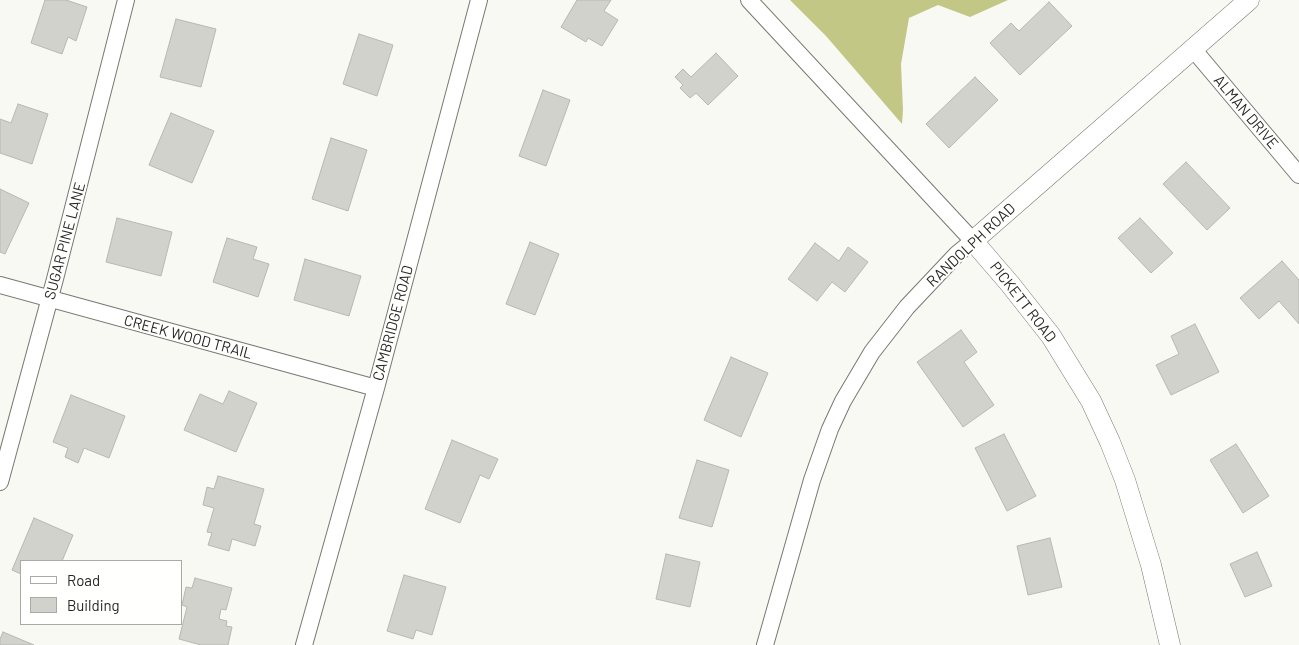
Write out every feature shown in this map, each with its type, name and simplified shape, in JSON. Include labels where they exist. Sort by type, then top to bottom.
[{"type":"street","name":"SUGAR PINE LANE","points":[[0,482],[50,299],[126,0]]},
{"type":"street","name":"CAMBRIDGE ROAD","points":[[304,645],[376,388],[479,0]]},
{"type":"street","name":"PICKETT ROAD","points":[[749,0],[974,241],[1051,336],[1091,401],[1125,480],[1151,565],[1170,645]]},
{"type":"street","name":"RANDOLPH ROAD","points":[[766,645],[812,480],[827,437],[843,401],[872,352],[907,307],[957,254],[1249,0]]},
{"type":"street","name":"ALMAN DRIVE","points":[[1193,49],[1299,175]]},
{"type":"street","name":"CREEK WOOD TRAIL","points":[[0,286],[376,388]]},
{"type":"green space","points":[[790,0],[1008,0],[970,17],[938,5],[909,18],[901,64],[902,124],[826,36]]},
{"type":"building","points":[[45,0],[66,0],[87,7],[76,41],[68,37],[62,54],[31,43]]},
{"type":"building","points":[[577,0],[611,0],[604,11],[618,20],[602,46],[588,38],[586,42],[561,27]]},
{"type":"building","points":[[1049,2],[1072,26],[1020,75],[990,43],[1011,23],[1019,31]]},
{"type":"building","points":[[176,19],[216,29],[201,87],[160,77]]},
{"type":"building","points":[[359,34],[393,45],[377,96],[343,84]]},
{"type":"building","points":[[716,53],[738,76],[708,105],[696,93],[690,98],[680,88],[683,85],[675,77],[683,69],[691,77]]},
{"type":"building","points":[[975,77],[998,100],[949,148],[926,124]]},
{"type":"building","points":[[543,90],[570,100],[546,166],[519,156]]},
{"type":"building","points":[[18,104],[48,114],[32,164],[0,153],[0,119],[11,123]]},
{"type":"building","points":[[171,113],[214,131],[192,183],[149,165]]},
{"type":"building","points":[[331,138],[367,150],[348,211],[312,199]]},
{"type":"building","points":[[1186,162],[1230,208],[1207,230],[1163,184]]},
{"type":"building","points":[[0,189],[29,203],[5,254],[0,252]]},
{"type":"building","points":[[117,218],[172,232],[161,276],[106,262]]},
{"type":"building","points":[[1140,218],[1173,253],[1151,273],[1118,238]]},
{"type":"building","points":[[227,238],[257,247],[253,259],[269,264],[258,297],[213,282]]},
{"type":"building","points":[[530,242],[559,254],[535,315],[506,304]]},
{"type":"building","points":[[815,243],[839,261],[848,247],[868,262],[845,292],[832,282],[817,301],[788,279]]},
{"type":"building","points":[[305,259],[361,276],[349,316],[294,300]]},
{"type":"building","points":[[1282,261],[1299,280],[1299,324],[1279,301],[1259,319],[1240,298]]},
{"type":"building","points":[[1195,324],[1219,372],[1171,395],[1156,365],[1179,354],[1171,336]]},
{"type":"building","points":[[961,330],[977,352],[964,362],[994,405],[963,427],[917,362]]},
{"type":"building","points":[[731,357],[768,373],[741,437],[704,420]]},
{"type":"building","points":[[229,391],[257,403],[236,452],[184,430],[200,394],[223,404]]},
{"type":"building","points":[[71,395],[125,416],[109,458],[84,448],[78,463],[65,457],[68,448],[53,442]]},
{"type":"building","points":[[1004,434],[1036,496],[1007,511],[975,448]]},
{"type":"building","points":[[452,440],[498,459],[489,479],[480,475],[460,523],[425,509]]},
{"type":"building","points":[[1236,444],[1269,496],[1243,513],[1210,460]]},
{"type":"building","points":[[697,460],[729,470],[712,527],[679,518]]},
{"type":"building","points":[[218,476],[264,489],[254,524],[261,526],[255,546],[232,539],[229,551],[208,545],[212,533],[207,532],[214,508],[203,505],[207,487],[214,489]]},
{"type":"building","points":[[34,518],[73,535],[62,560],[20,560],[20,574],[12,570]]},
{"type":"building","points":[[1050,538],[1062,587],[1028,595],[1017,546]]},
{"type":"building","points":[[1257,552],[1272,586],[1245,597],[1230,564]]},
{"type":"building","points":[[666,554],[700,562],[690,607],[656,599]]},
{"type":"building","points":[[404,575],[446,587],[432,635],[416,630],[413,639],[387,631]]},
{"type":"building","points":[[195,578],[232,588],[226,610],[221,609],[219,619],[227,621],[226,626],[232,627],[228,645],[201,645],[179,639],[187,607],[182,605],[186,587],[192,588]]},
{"type":"building","points":[[3,632],[34,645],[0,645]]}]
